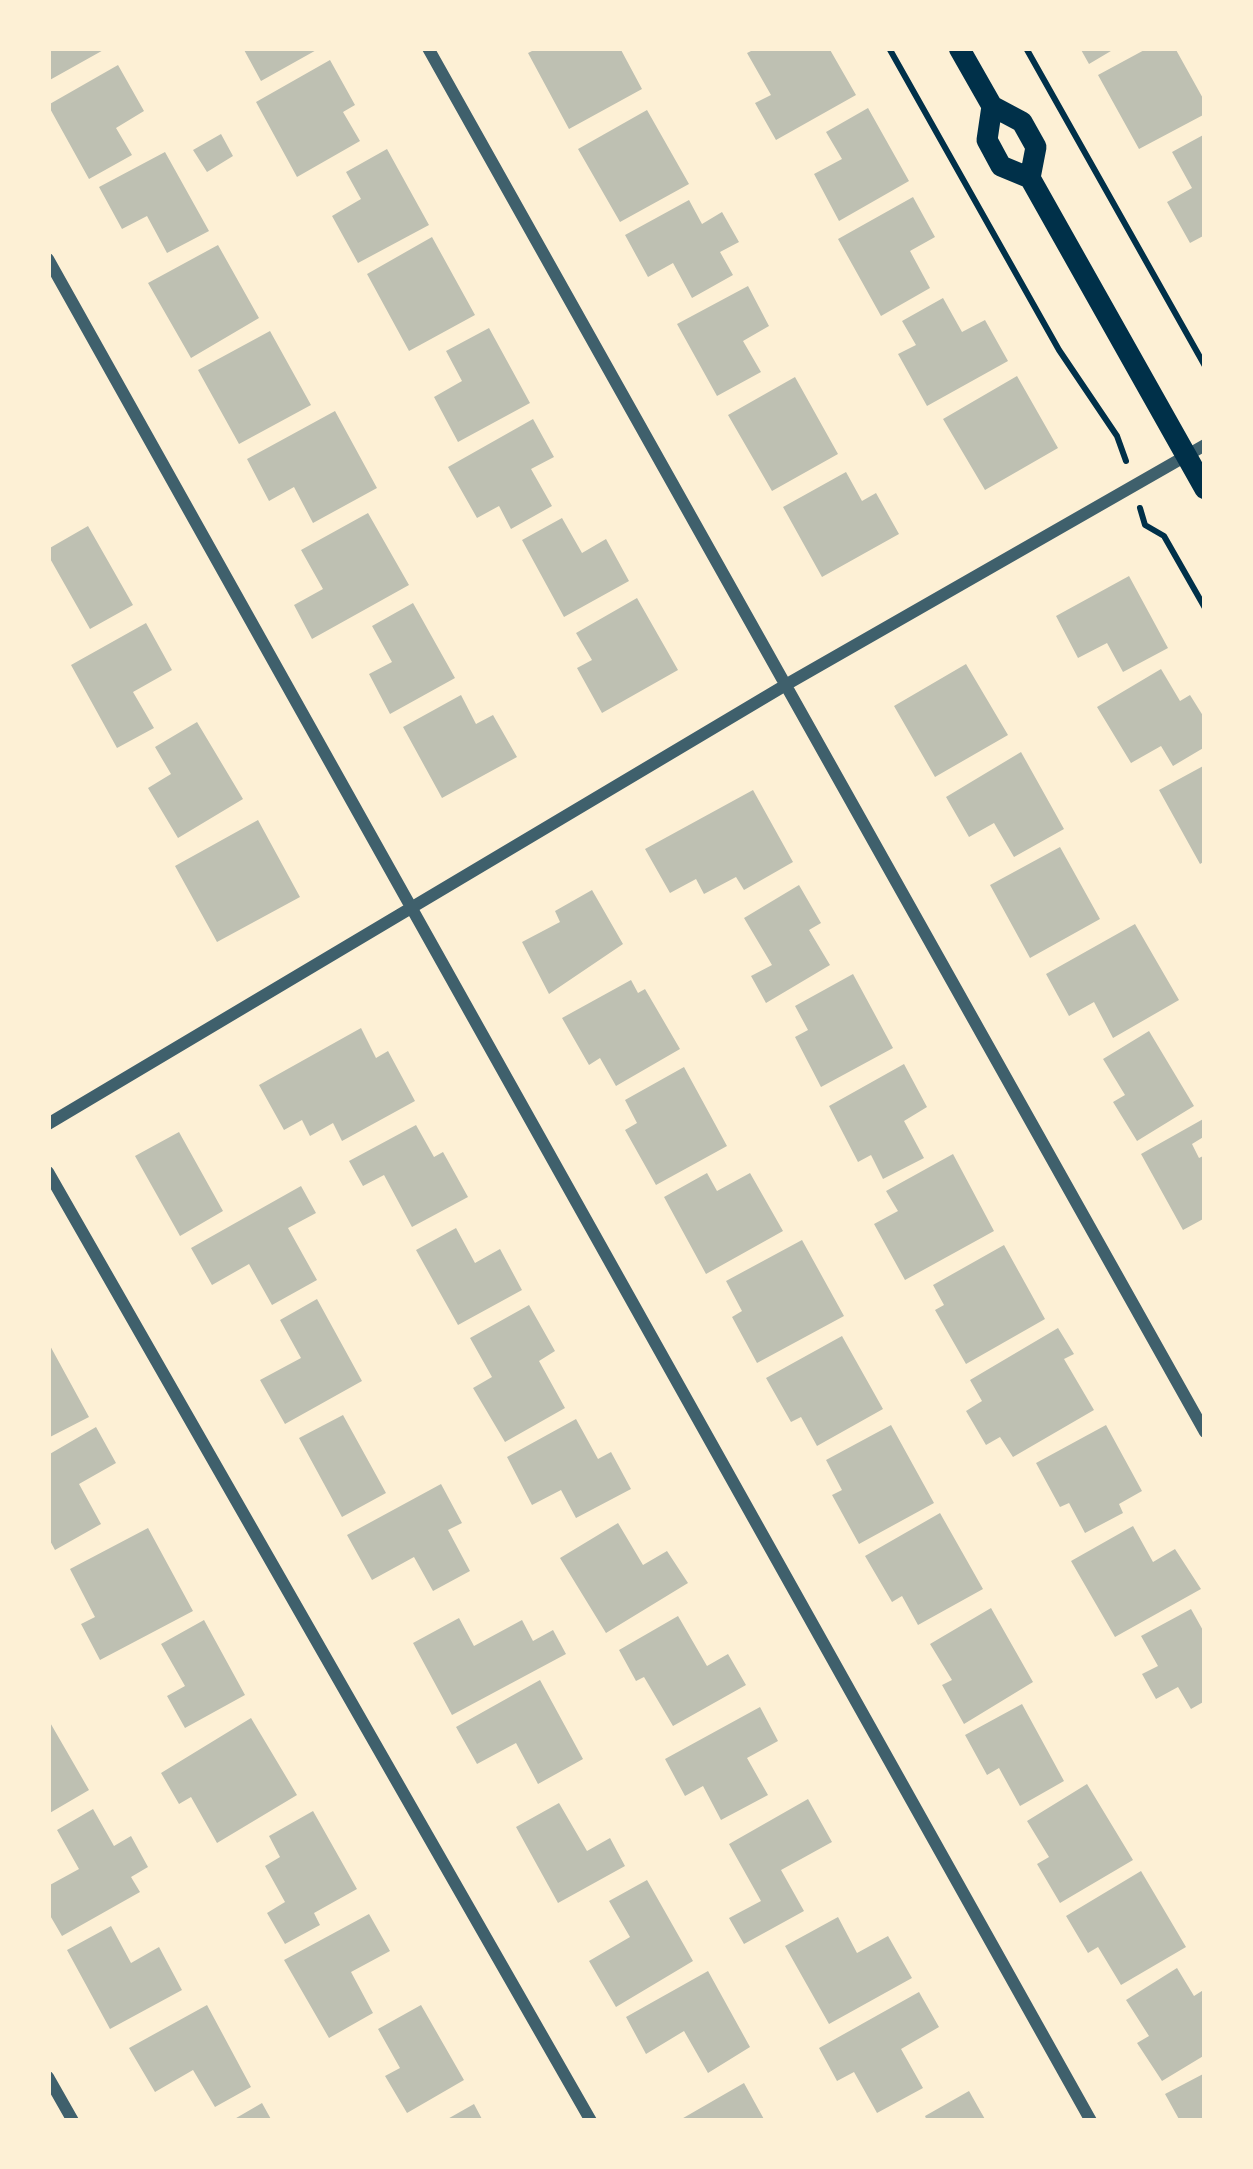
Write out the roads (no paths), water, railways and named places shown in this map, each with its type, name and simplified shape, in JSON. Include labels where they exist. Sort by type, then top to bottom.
[{"type":"main road","points":[[959,48],[992,106],[1022,122],[1036,147],[1030,178]]},
{"type":"main road","points":[[992,106],[987,140],[1001,166],[1030,178],[1195,449],[1205,489]]},
{"type":"street","points":[[428,48],[789,683],[1205,1432]]},
{"type":"street","points":[[48,259],[1091,2121]]},
{"type":"street","points":[[48,1124],[789,683],[1195,449]]},
{"type":"street","points":[[48,1172],[591,2121]]},
{"type":"street","points":[[48,2077],[73,2121]]}]
